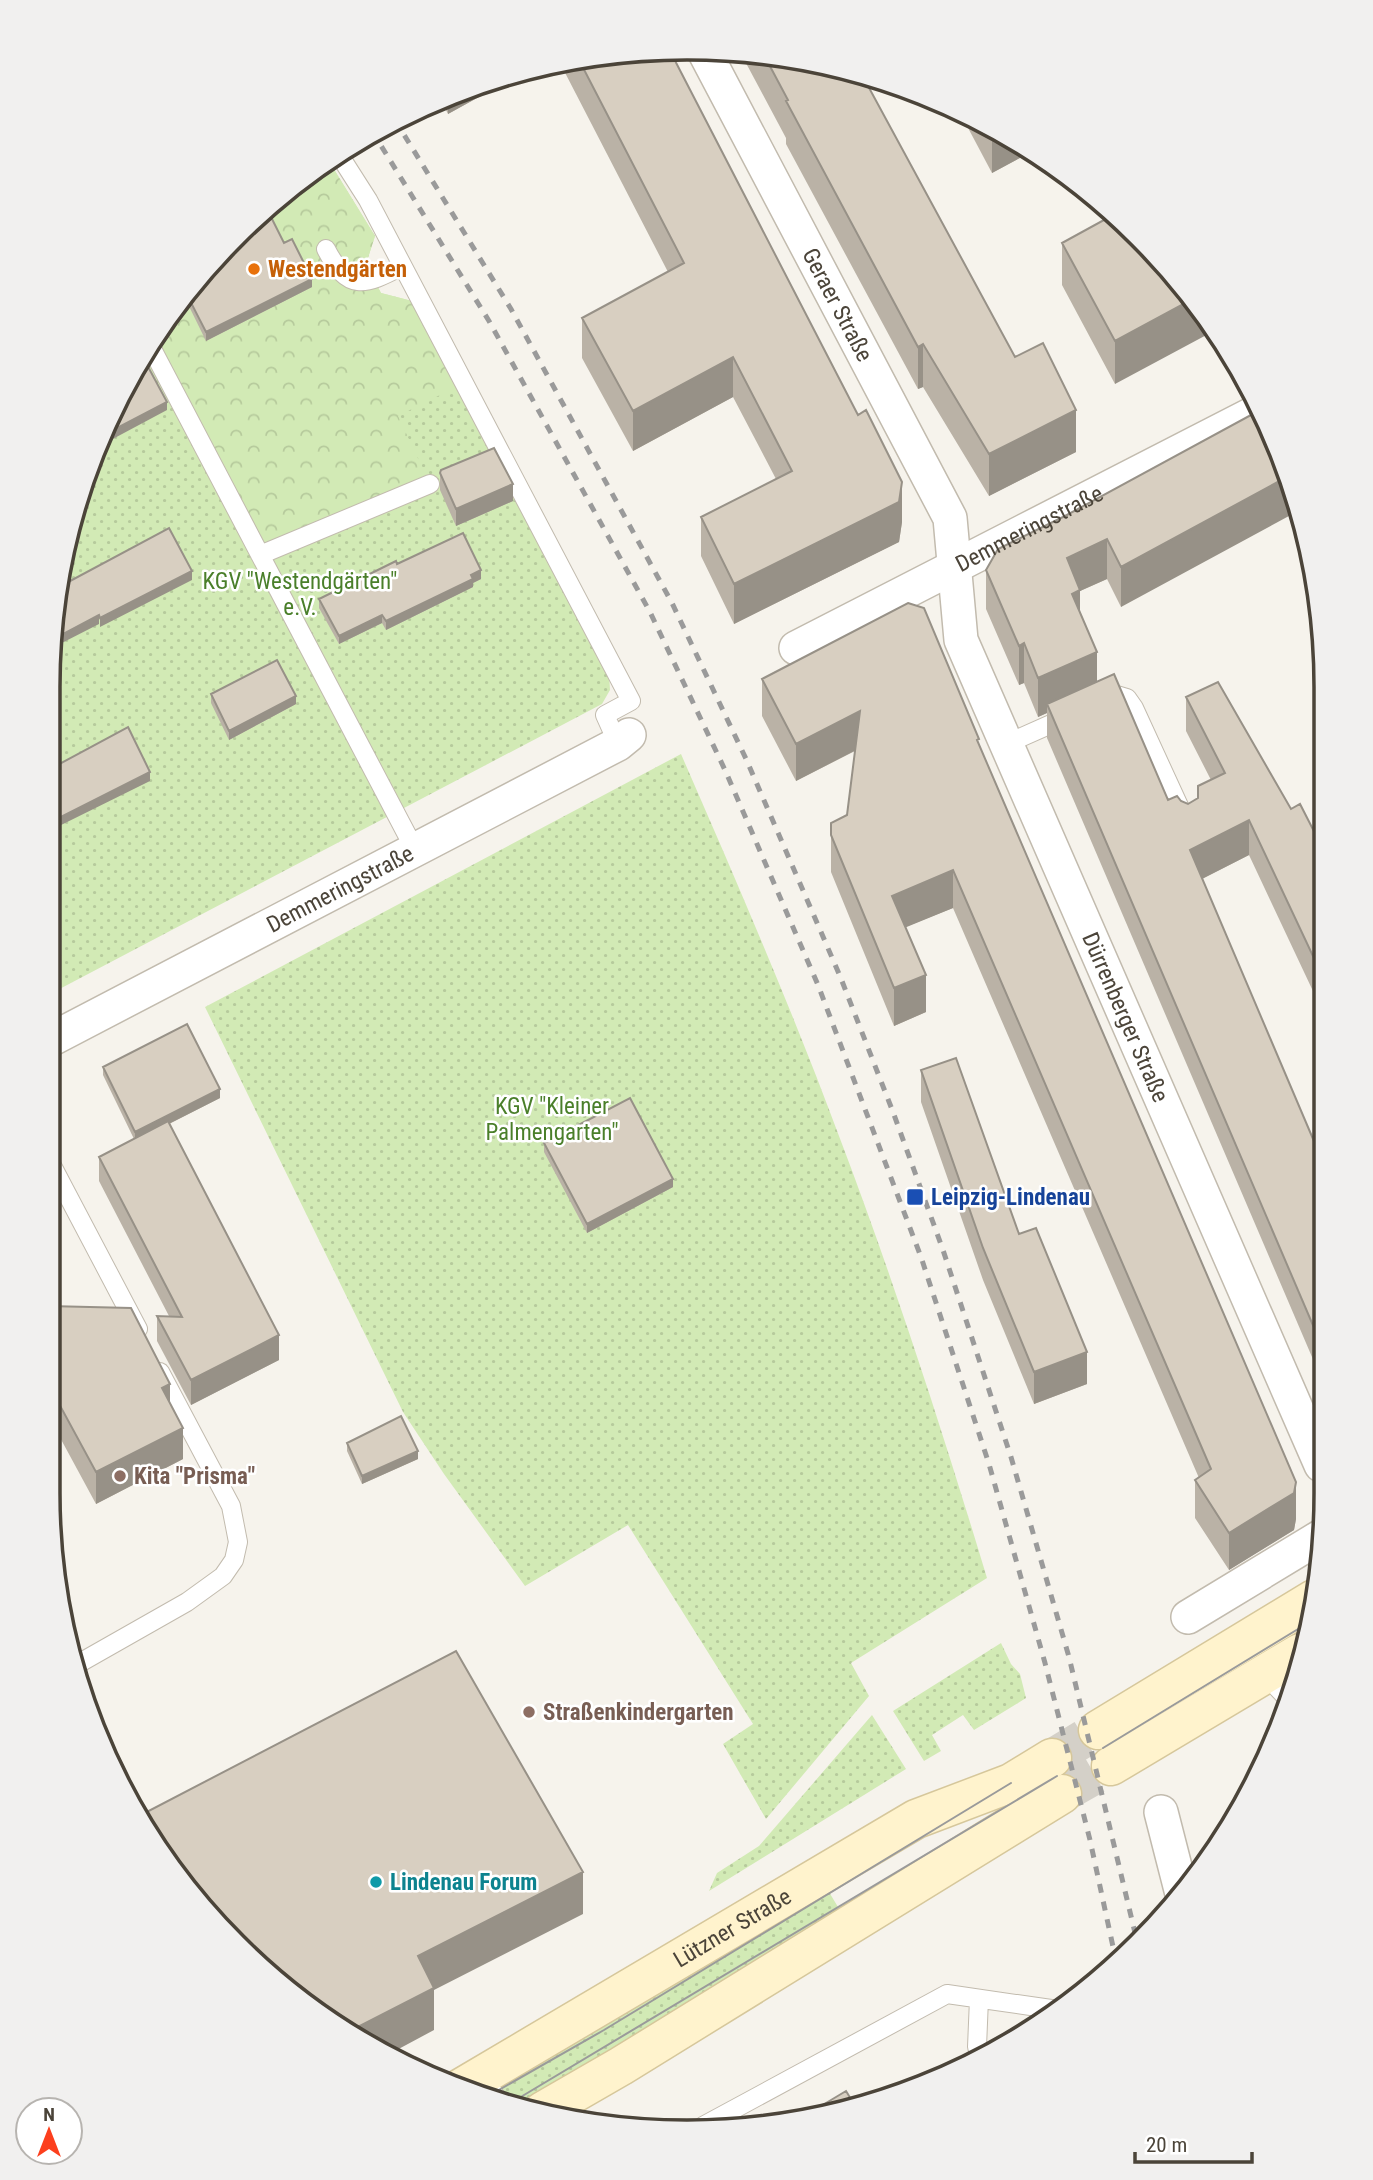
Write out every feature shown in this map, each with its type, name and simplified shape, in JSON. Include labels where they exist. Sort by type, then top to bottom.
[{"type":"main road","points":[[1098,1730],[1303,1606]]},
{"type":"main road","points":[[1111,1766],[1276,1687],[1287,1671]]},
{"type":"main road","name":"Lützner Straße","points":[[485,2087],[916,1819],[1012,1783],[1052,1758]]},
{"type":"main road","points":[[553,2105],[621,2067],[1062,1794]]},
{"type":"street","name":"Geraer Straße","points":[[709,61],[950,518],[955,565]]},
{"type":"street","name":"Demmeringstraße","points":[[796,648],[1251,414]]},
{"type":"street","name":"Dürrenberger Straße","points":[[955,565],[961,640],[1314,1449]]},
{"type":"street","name":"Demmeringstraße","points":[[60,1036],[624,740]]},
{"type":"street","points":[[1188,1617],[1311,1542]]},
{"type":"street","points":[[1161,1812],[1179,1881]]},
{"type":"lane","points":[[344,162],[368,200],[631,701],[605,715],[624,740]]},
{"type":"lane","points":[[326,249],[336,269],[346,277],[361,281],[374,281],[402,266]]},
{"type":"lane","points":[[155,355],[415,850]]},
{"type":"lane","points":[[260,555],[430,484]]},
{"type":"lane","points":[[1006,744],[1116,695],[1127,698],[1188,827]]},
{"type":"lane","points":[[60,1181],[231,1506],[238,1542],[234,1560],[223,1576],[187,1602],[83,1661]]},
{"type":"lane","points":[[715,2119],[947,1994],[1044,2008]]},
{"type":"lane","points":[[977,2047],[979,1999]]},
{"type":"green space","name":"KGV \"Westendgärten\" e.V.","points":[[333,168],[375,236],[366,264],[381,293],[412,301],[609,673],[610,690],[602,704],[60,989],[61,645],[72,564],[93,485],[124,409],[165,338],[189,305],[243,243],[273,215]]},
{"type":"green space","points":[[333,168],[375,236],[366,264],[381,293],[412,301],[458,386],[398,416],[430,484],[260,555],[155,355],[189,305],[243,243],[273,215]]},
{"type":"green space","name":"KGV \"Kleiner Palmengarten\"","points":[[681,754],[743,896],[821,1088],[917,1356],[987,1578],[851,1663],[869,1696],[766,1819],[723,1744],[753,1724],[628,1525],[525,1586],[444,1474],[403,1412],[205,1007]]},
{"type":"green space","points":[[1001,1643],[1011,1664],[1020,1674],[1026,1698],[974,1730],[963,1715],[932,1735],[941,1751],[924,1761],[893,1711]]},
{"type":"green space","points":[[872,1715],[906,1769],[709,1891],[717,1873],[759,1846]]},
{"type":"green space","points":[[826,1887],[844,1917],[533,2101],[495,2090]]},
{"type":"building","points":[[675,60],[858,415],[866,410],[902,482],[899,502],[734,584],[701,517],[792,471],[733,357],[633,411],[582,318],[684,263],[584,69]]},
{"type":"building","points":[[769,65],[869,87],[1015,357],[1043,343],[1076,410],[989,454],[923,344],[918,347],[786,101],[788,100]]},
{"type":"building","name":"Westendgärten","points":[[271,217],[284,243],[292,239],[312,279],[206,332],[191,303],[243,243]]},
{"type":"building","points":[[1105,219],[1158,273],[1183,304],[1115,341],[1062,243]]},
{"type":"building","points":[[148,367],[167,402],[115,429]]},
{"type":"building","points":[[1252,415],[1279,481],[1121,567],[1107,539],[1067,558],[1080,590],[1072,594],[1097,652],[1038,678],[1024,643],[1019,646],[986,570],[998,549],[1065,516]]},
{"type":"building","points":[[494,448],[513,484],[456,509],[441,470]]},
{"type":"building","points":[[169,528],[192,571],[62,635],[69,582]]},
{"type":"building","points":[[463,533],[481,570],[471,575],[473,579],[386,621],[382,615],[339,636],[319,599],[396,561],[397,564]]},
{"type":"building","points":[[908,603],[924,608],[979,739],[977,740],[1296,1482],[1294,1493],[1229,1533],[1195,1480],[1211,1469],[953,870],[892,896],[926,975],[894,988],[831,835],[831,823],[847,815],[860,711],[796,744],[762,679]]},
{"type":"building","points":[[277,660],[296,696],[229,731],[211,694]]},
{"type":"building","points":[[1114,674],[1168,800],[1177,796],[1188,804],[1198,798],[1198,786],[1225,773],[1186,697],[1218,682],[1291,809],[1300,804],[1314,831],[1314,958],[1249,820],[1190,850],[1314,1141],[1314,1328],[1047,704]]},
{"type":"building","points":[[128,727],[150,772],[60,817],[60,764]]},
{"type":"building","points":[[187,1024],[220,1089],[135,1132],[103,1067]]},
{"type":"building","points":[[956,1058],[1019,1234],[1036,1228],[1087,1352],[1034,1372],[983,1248],[921,1070]]},
{"type":"building","points":[[630,1098],[673,1179],[587,1224],[544,1143]]},
{"type":"building","points":[[168,1121],[279,1335],[191,1380],[157,1316],[182,1317],[99,1157]]},
{"type":"building","points":[[60,1306],[131,1308],[170,1384],[162,1388],[183,1428],[96,1472],[60,1406]]},
{"type":"building","points":[[401,1416],[418,1451],[362,1476],[347,1443]]},
{"type":"building","name":"Lindenau Forum","points":[[456,1651],[583,1872],[418,1956],[434,1988],[358,2027],[305,1991],[243,1937],[189,1875],[147,1812]]},
{"type":"building","points":[[846,2091],[851,2099],[849,2099],[823,2105]]},
{"type":"tunnel","points":[[1052,1758],[1098,1730]]},
{"type":"tunnel","points":[[1062,1794],[1111,1766]]},
{"type":"tram line","points":[[1103,1748],[1298,1629]]},
{"type":"tram line","points":[[520,2098],[1057,1776]]},
{"type":"tram line","points":[[497,2091],[604,2030],[1011,1783]]},
{"type":"railway","points":[[400,129],[511,309],[672,603],[747,761],[840,976],[943,1250],[1011,1457],[1069,1657],[1135,1932]]},
{"type":"railway","points":[[378,141],[489,321],[650,612],[725,770],[818,985],[921,1257],[989,1464],[1045,1663],[1090,1840],[1114,1952]]},
{"type":"place","name":"Westendgärten","points":[[254,269]]},
{"type":"place","name":"Leipzig-Lindenau","points":[[915,1197]]},
{"type":"place","name":"Kita \"Prisma\"","points":[[120,1476]]},
{"type":"place","name":"Straßenkindergarten","points":[[529,1712]]},
{"type":"place","name":"Lindenau Forum","points":[[376,1882]]}]
